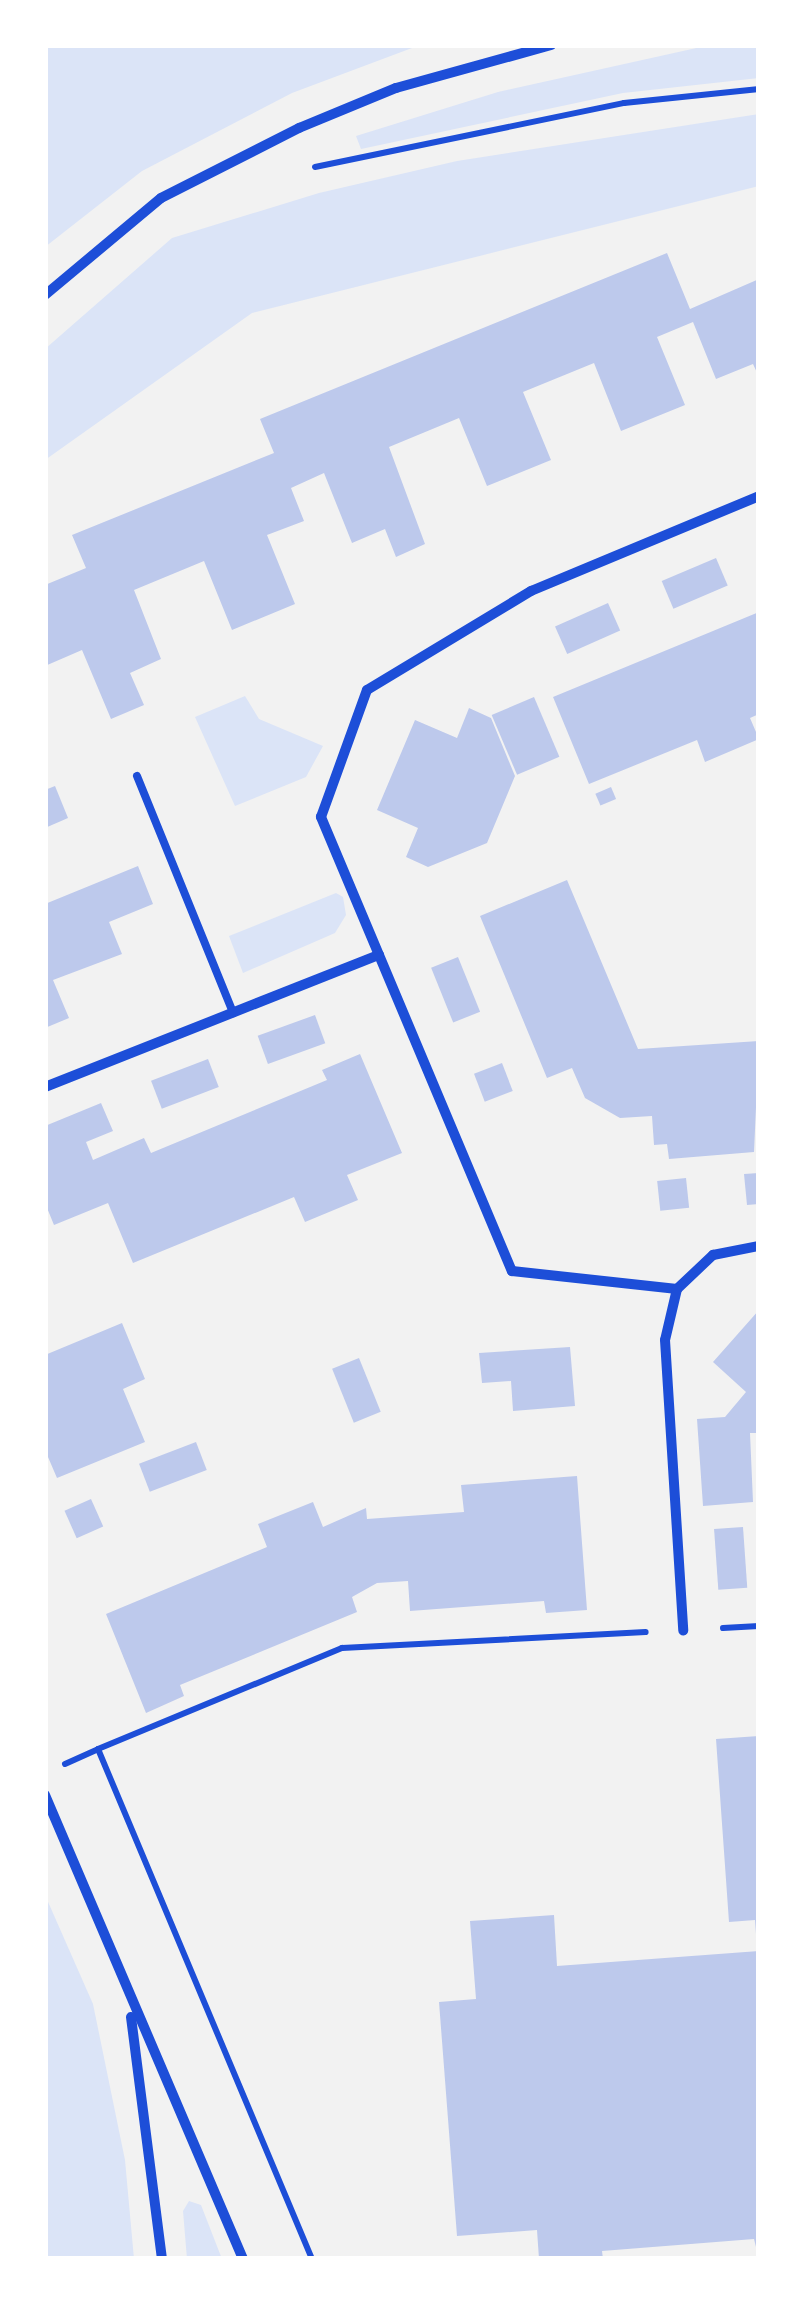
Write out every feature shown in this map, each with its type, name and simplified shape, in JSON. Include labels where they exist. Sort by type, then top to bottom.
[{"type":"street","points":[[45,295],[161,198],[299,128],[396,88],[551,45]]},
{"type":"street","points":[[678,1289],[512,1270],[320,818],[367,690],[531,591],[759,496]]},
{"type":"street","points":[[45,1087],[378,955]]},
{"type":"street","points":[[683,1630],[665,1340],[678,1289],[712,1255],[759,1246]]},
{"type":"street","points":[[45,1796],[129,2006],[242,2259]]},
{"type":"street","points":[[129,2006],[162,2259]]},
{"type":"lane","points":[[138,776],[232,1013]]},
{"type":"path","points":[[299,128],[316,170],[624,103],[759,88]]},
{"type":"path","points":[[45,1773],[342,1648],[683,1630]]},
{"type":"path","points":[[98,1749],[312,2259]]},
{"type":"shaded area","points":[[45,45],[420,45],[292,93],[142,171],[45,247]]},
{"type":"shaded area","points":[[710,45],[759,45],[759,78],[623,93],[361,149],[356,136],[498,92]]},
{"type":"shaded area","points":[[759,114],[759,186],[252,313],[45,460],[45,349],[172,238],[319,193],[457,161]]},
{"type":"shaded area","points":[[245,696],[259,719],[323,746],[306,777],[235,806],[195,717]]},
{"type":"shaded area","points":[[336,893],[343,897],[346,915],[335,933],[243,973],[229,936]]},
{"type":"shaded area","points":[[45,1895],[93,2004],[125,2160],[134,2259],[45,2259]]},
{"type":"shaded area","points":[[189,2201],[201,2205],[222,2259],[187,2259],[183,2211]]},
{"type":"building","points":[[667,253],[690,309],[759,279],[759,377],[753,364],[716,379],[693,322],[657,337],[685,405],[621,431],[594,363],[523,392],[551,460],[487,486],[459,418],[389,447],[425,544],[396,557],[385,529],[352,543],[324,473],[291,488],[304,521],[267,535],[295,604],[232,630],[204,561],[134,590],[161,659],[130,673],[144,705],[111,719],[82,650],[45,666],[45,585],[86,568],[72,535],[274,453],[260,419]]},
{"type":"building","points":[[716,558],[728,586],[673,609],[662,581]]},
{"type":"building","points":[[608,603],[620,630],[567,654],[555,627]]},
{"type":"building","points":[[759,612],[759,714],[750,718],[759,739],[705,762],[697,740],[589,784],[553,697]]},
{"type":"building","points":[[534,697],[559,757],[517,775],[492,715]]},
{"type":"building","points":[[469,708],[491,718],[515,776],[487,843],[428,867],[406,857],[418,828],[377,810],[415,720],[457,738]]},
{"type":"building","points":[[55,786],[68,818],[45,828],[45,790]]},
{"type":"building","points":[[611,787],[616,799],[600,806],[595,794]]},
{"type":"building","points":[[138,866],[153,904],[109,922],[122,954],[53,980],[69,1018],[45,1028],[45,904]]},
{"type":"building","points":[[567,880],[638,1049],[759,1041],[754,1152],[669,1159],[667,1144],[654,1145],[652,1116],[620,1118],[585,1098],[572,1068],[547,1078],[480,916]]},
{"type":"building","points":[[458,957],[480,1012],[453,1023],[431,968]]},
{"type":"building","points":[[315,1015],[325,1043],[268,1064],[258,1036]]},
{"type":"building","points":[[360,1054],[402,1153],[347,1175],[358,1200],[305,1222],[294,1197],[133,1263],[108,1203],[54,1225],[45,1203],[45,1126],[101,1103],[113,1131],[86,1142],[93,1160],[144,1138],[151,1153],[327,1080],[322,1070]]},
{"type":"building","points":[[208,1059],[219,1087],[162,1109],[151,1081]]},
{"type":"building","points":[[502,1063],[513,1091],[485,1102],[474,1074]]},
{"type":"building","points":[[759,1173],[759,1204],[747,1205],[744,1174]]},
{"type":"building","points":[[686,1178],[689,1208],[660,1211],[657,1181]]},
{"type":"building","points":[[759,1310],[759,1433],[750,1433],[753,1502],[703,1506],[697,1419],[725,1417],[746,1392],[713,1362]]},
{"type":"building","points":[[122,1323],[145,1379],[123,1389],[145,1442],[57,1478],[45,1450],[45,1355]]},
{"type":"building","points":[[570,1347],[575,1406],[513,1411],[511,1381],[482,1383],[479,1353]]},
{"type":"building","points":[[359,1358],[381,1412],[354,1423],[332,1369]]},
{"type":"building","points":[[196,1442],[207,1470],[150,1492],[139,1464]]},
{"type":"building","points":[[577,1476],[587,1610],[546,1613],[544,1601],[410,1611],[408,1581],[377,1583],[352,1597],[357,1612],[180,1685],[184,1696],[146,1713],[106,1614],[267,1547],[258,1524],[313,1502],[323,1527],[366,1508],[367,1519],[464,1512],[461,1485]]},
{"type":"building","points":[[91,1499],[103,1526],[77,1538],[65,1511]]},
{"type":"building","points":[[743,1527],[747,1588],[718,1590],[714,1529]]},
{"type":"building","points":[[759,1736],[756,1934],[755,1920],[729,1922],[716,1739]]},
{"type":"building","points":[[554,1915],[557,1966],[759,1951],[759,2259],[754,2239],[602,2251],[603,2259],[539,2259],[537,2230],[457,2236],[439,2002],[476,1999],[470,1921]]}]
